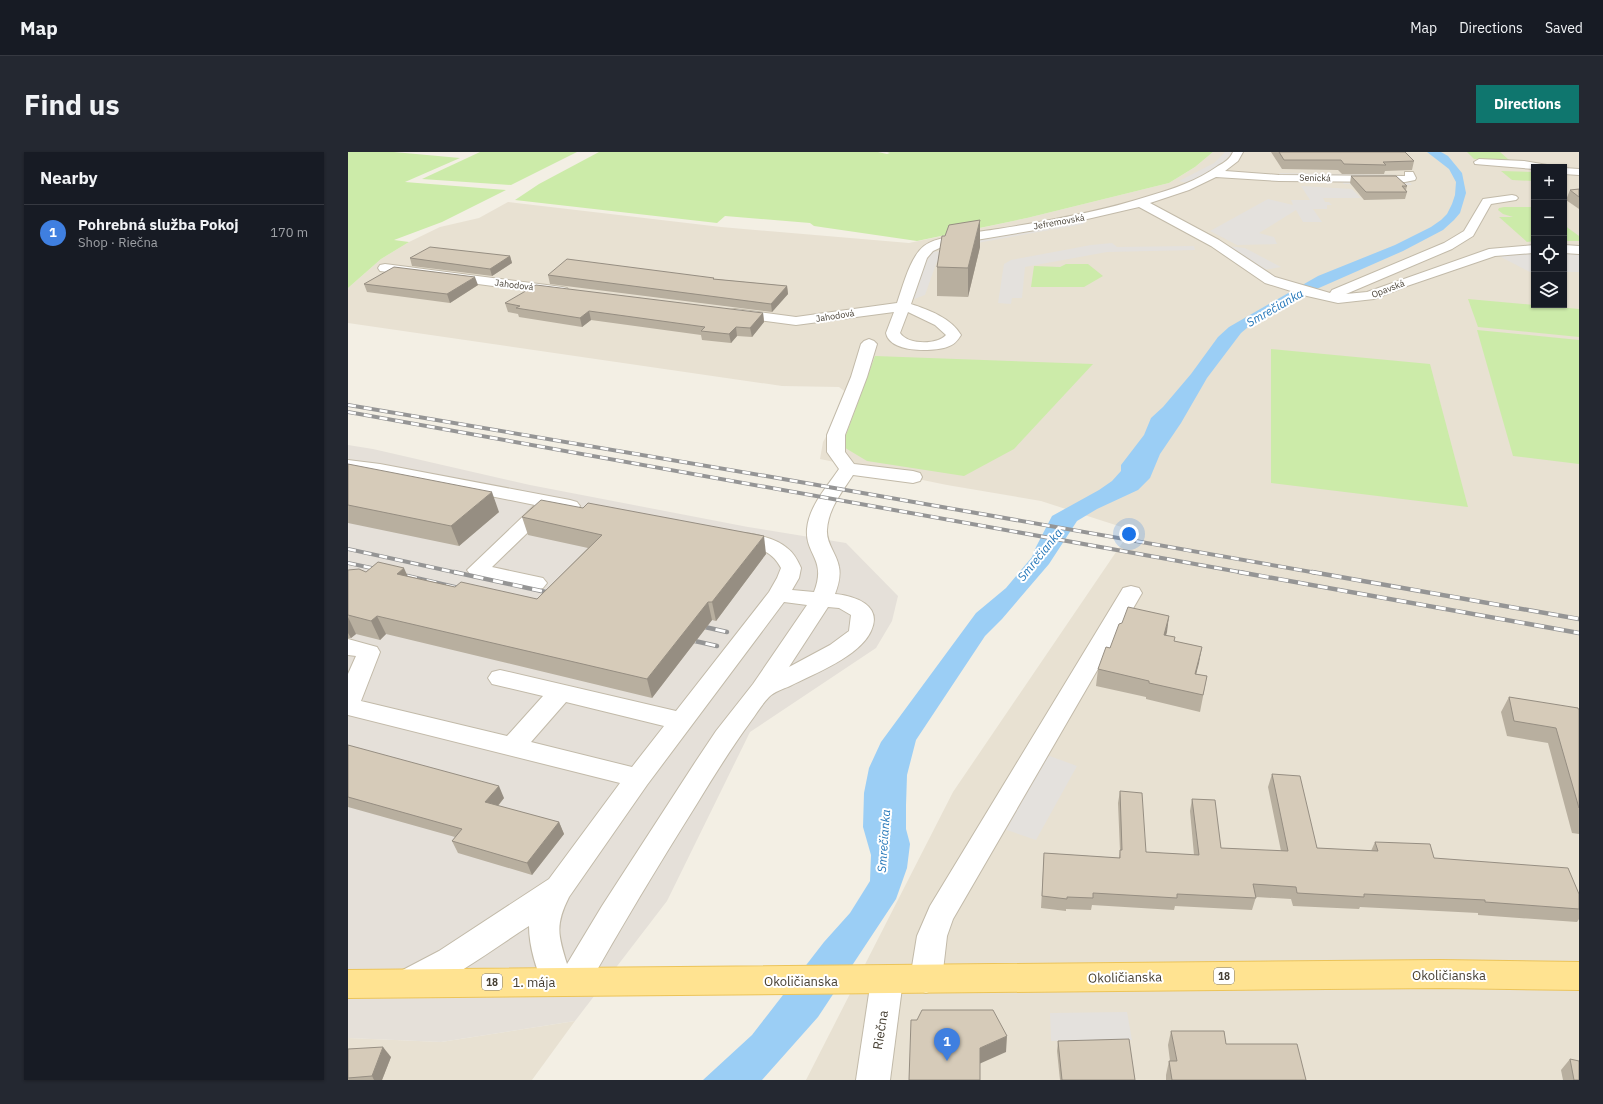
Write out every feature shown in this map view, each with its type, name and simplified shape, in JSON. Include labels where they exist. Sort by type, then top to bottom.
[{"type":"main road","name":"Okoličianska","points":[[672,982],[1432,974],[1579,976]]},
{"type":"main road","name":"1. mája","points":[[348,984],[566,981],[672,982]]},
{"type":"street","name":"Jefremovská","points":[[904,306],[921,257],[932,245],[1106,213],[1141,203],[1189,186],[1215,174],[1232,160],[1238,152]]},
{"type":"street","points":[[1478,162],[1512,163],[1531,165]]},
{"type":"street","points":[[1567,171],[1579,172]]},
{"type":"street","name":"Senická","points":[[1215,174],[1279,178],[1404,180],[1411,178],[1409,174]]},
{"type":"street","points":[[1327,297],[1448,246],[1469,232],[1487,200],[1512,198]]},
{"type":"street","name":"Opavská","points":[[1141,203],[1214,243],[1270,280],[1327,297],[1354,299],[1369,296],[1402,283],[1493,252],[1531,249]]},
{"type":"street","points":[[1567,249],[1579,250]]},
{"type":"street","name":"Jahodová","points":[[385,268],[573,292]]},
{"type":"street","name":"Jahodová","points":[[721,312],[796,321],[904,306]]},
{"type":"street","points":[[869,344],[859,377],[836,435],[836,452],[848,469],[913,477]]},
{"type":"street","points":[[348,465],[380,469],[588,509]]},
{"type":"street","points":[[714,534],[769,544],[784,554],[791,568],[788,578],[778,595],[638,778],[559,888],[544,918],[545,944],[566,981],[612,915],[725,738],[761,690],[822,600],[829,584],[829,567],[818,543],[817,530],[819,516],[826,501],[848,469]]},
{"type":"street","points":[[536,582],[477,570],[549,502]]},
{"type":"street","points":[[926,979],[932,936],[940,915],[1131,593]]},
{"type":"street","points":[[761,690],[837,651],[858,634],[863,623],[862,611],[843,602],[778,595]]},
{"type":"street","points":[[348,647],[370,652],[348,702]]},
{"type":"street","points":[[500,678],[682,721]]},
{"type":"street","points":[[512,747],[561,692]]},
{"type":"street","points":[[348,706],[638,778]]},
{"type":"street","points":[[408,983],[450,961],[559,888]]},
{"type":"street","name":"Riečna","points":[[873,1080],[878,980]]},
{"type":"shaded area","points":[[1213,152],[1579,152],[1579,1080],[806,1080],[953,792],[1131,530],[1041,501],[947,485],[820,459],[823,442],[843,407],[847,393],[839,387],[782,386],[348,323],[348,288],[381,259],[409,242],[440,227],[479,218],[508,202],[721,227],[909,243],[1027,218],[1169,183],[1195,167]]},
{"type":"shaded area","points":[[1225,152],[1234,152],[1218,167],[1187,183],[1179,181],[1214,163]]},
{"type":"shaded area","points":[[1279,173],[1404,175],[1412,185],[1344,184],[1340,180],[1283,179]]},
{"type":"shaded area","points":[[1301,186],[1352,189],[1361,198],[1323,198],[1325,202],[1329,202],[1332,205],[1327,205],[1327,209],[1313,209],[1322,222],[1303,222],[1296,210],[1259,233],[1274,237],[1277,244],[1237,245],[1210,231],[1268,199],[1293,205],[1291,200],[1310,200]]},
{"type":"shaded area","points":[[1081,220],[1084,224],[971,244],[949,243]]},
{"type":"shaded area","points":[[1112,243],[1117,247],[1194,246],[1195,250],[1107,252],[1025,267],[1022,298],[1012,298],[1011,304],[998,303],[1004,264],[1011,260],[1091,245]]},
{"type":"shaded area","points":[[1226,246],[1245,248],[1281,267],[1264,270]]},
{"type":"shaded area","points":[[931,251],[944,252],[936,264],[925,295],[914,299],[912,297],[926,259]]},
{"type":"shaded area","points":[[1531,252],[1531,272],[1530,272],[1497,255]]},
{"type":"shaded area","points":[[1567,252],[1579,252],[1579,272],[1567,272]]},
{"type":"shaded area","points":[[348,445],[373,449],[530,485],[748,527],[846,543],[898,596],[892,621],[876,648],[750,732],[667,901],[575,1021],[441,1042],[348,1038]]},
{"type":"shaded area","points":[[1047,755],[1077,766],[1036,840],[1001,828]]},
{"type":"shaded area","points":[[1127,1012],[1132,1040],[1051,1041],[1050,1013]]},
{"type":"shaded area","points":[[575,1021],[532,1080],[348,1080],[348,1038],[441,1042]]},
{"type":"green space","points":[[348,152],[394,152],[460,158],[405,182],[506,190],[442,222],[394,240],[409,242],[381,259],[348,288]]},
{"type":"green space","points":[[480,152],[577,152],[511,185],[422,179]]},
{"type":"green space","points":[[599,152],[878,152],[887,154],[890,153],[887,152],[1213,152],[1195,167],[1169,183],[1027,218],[917,241],[814,226],[810,223],[725,216],[717,223],[515,200],[539,184]]},
{"type":"green space","points":[[1467,152],[1500,152],[1509,160],[1474,159]]},
{"type":"green space","points":[[1501,171],[1531,172],[1531,181],[1512,180]]},
{"type":"green space","points":[[1531,207],[1531,241],[1527,242],[1499,217],[1513,217],[1503,214],[1498,210],[1499,208]]},
{"type":"green space","points":[[1567,227],[1579,236],[1579,241],[1567,241]]},
{"type":"green space","points":[[1066,264],[1088,264],[1103,276],[1084,287],[1031,287],[1034,266],[1060,267]]},
{"type":"green space","points":[[1468,299],[1531,305],[1531,308],[1579,309],[1579,337],[1478,327]]},
{"type":"green space","points":[[1477,330],[1579,340],[1579,464],[1513,456]]},
{"type":"green space","points":[[1271,349],[1430,364],[1468,507],[1271,483]]},
{"type":"green space","points":[[875,356],[1093,364],[1014,449],[964,476],[867,461],[842,446]]},
{"type":"water","name":"Smrečianka","points":[[1427,152],[1441,152],[1448,156],[1462,173],[1466,193],[1460,213],[1443,230],[1403,251],[1303,295],[1254,322],[1241,333],[1207,378],[1181,423],[1160,454],[1150,478],[1138,490],[1097,509],[1077,521],[1049,564],[1002,619],[985,636],[916,740],[907,775],[906,829],[910,844],[907,868],[896,899],[818,1017],[762,1080],[703,1080],[752,1035],[824,942],[850,913],[870,881],[871,855],[863,827],[864,793],[869,768],[881,742],[976,613],[1006,588],[1032,557],[1052,516],[1099,490],[1112,481],[1121,471],[1121,465],[1144,435],[1151,418],[1163,407],[1191,374],[1218,337],[1229,327],[1318,276],[1395,245],[1431,227],[1447,214],[1455,195],[1456,182],[1449,169]]},
{"type":"building","points":[[1279,152],[1405,152],[1414,161],[1383,162],[1386,165],[1344,164],[1341,160],[1284,160]]},
{"type":"building","points":[[1351,176],[1396,176],[1407,186],[1402,186],[1407,192],[1366,192]]},
{"type":"building","points":[[1579,189],[1579,197],[1570,190]]},
{"type":"building","points":[[980,220],[968,268],[937,267],[942,236],[945,236],[949,225]]},
{"type":"building","points":[[430,247],[510,256],[490,269],[410,258]]},
{"type":"building","points":[[567,259],[714,278],[713,279],[787,286],[771,304],[548,275]]},
{"type":"building","points":[[394,267],[475,277],[447,294],[364,284]]},
{"type":"building","points":[[536,285],[763,313],[750,328],[736,327],[729,334],[701,331],[705,327],[589,311],[580,318],[516,308],[520,306],[505,303]]},
{"type":"building","points":[[348,464],[492,492],[451,526],[348,505]]},
{"type":"building","points":[[541,500],[583,508],[588,503],[764,536],[712,602],[708,602],[647,679],[377,616],[371,621],[348,615],[348,570],[359,569],[366,572],[378,562],[404,568],[397,574],[455,587],[461,582],[537,599],[602,535],[522,517]]},
{"type":"building","points":[[1128,607],[1169,616],[1164,635],[1175,637],[1174,641],[1202,647],[1195,674],[1207,676],[1203,695],[1149,683],[1149,681],[1098,669],[1106,647],[1110,648],[1119,624],[1122,623]]},
{"type":"building","points":[[1509,697],[1578,708],[1579,808],[1556,728],[1514,721]]},
{"type":"building","points":[[348,745],[499,786],[485,802],[559,822],[527,863],[452,841],[462,829],[348,797]]},
{"type":"building","points":[[1272,774],[1300,776],[1317,848],[1378,851],[1375,842],[1430,844],[1434,858],[1568,868],[1579,894],[1579,909],[1485,902],[1485,900],[1364,894],[1364,897],[1297,893],[1296,887],[1253,884],[1256,898],[1177,894],[1177,898],[1093,893],[1093,898],[1067,897],[1067,899],[1042,896],[1044,853],[1120,858],[1120,850],[1122,850],[1120,791],[1142,793],[1146,852],[1199,855],[1192,799],[1215,800],[1221,848],[1288,851]]},
{"type":"building","points":[[922,1010],[993,1010],[1007,1036],[980,1048],[980,1080],[909,1080],[911,1020],[917,1020]]},
{"type":"building","points":[[1171,1031],[1224,1031],[1226,1044],[1297,1044],[1306,1080],[1172,1080],[1169,1061],[1177,1061]]},
{"type":"building","points":[[1129,1039],[1135,1080],[1062,1080],[1058,1041]]},
{"type":"building","points":[[383,1047],[372,1076],[348,1078],[348,1049]]},
{"type":"building","points":[[1570,1059],[1579,1061],[1579,1080],[1574,1080]]},
{"type":"railway","points":[[348,405],[766,476],[1317,573]]},
{"type":"railway","points":[[348,412],[1245,573]]},
{"type":"railway","points":[[348,549],[458,573]]},
{"type":"railway","points":[[348,563],[381,570]]},
{"type":"railway","points":[[454,572],[555,594]]},
{"type":"railway","points":[[1239,572],[1579,633]]},
{"type":"railway","points":[[1312,572],[1579,619]]},
{"type":"railway","points":[[407,576],[467,590]]},
{"type":"railway","points":[[696,625],[727,632]]},
{"type":"railway","points":[[686,639],[717,646]]},
{"type":"place","name":"Pohrebná služba Pokoj","points":[[947,1061]]}]
